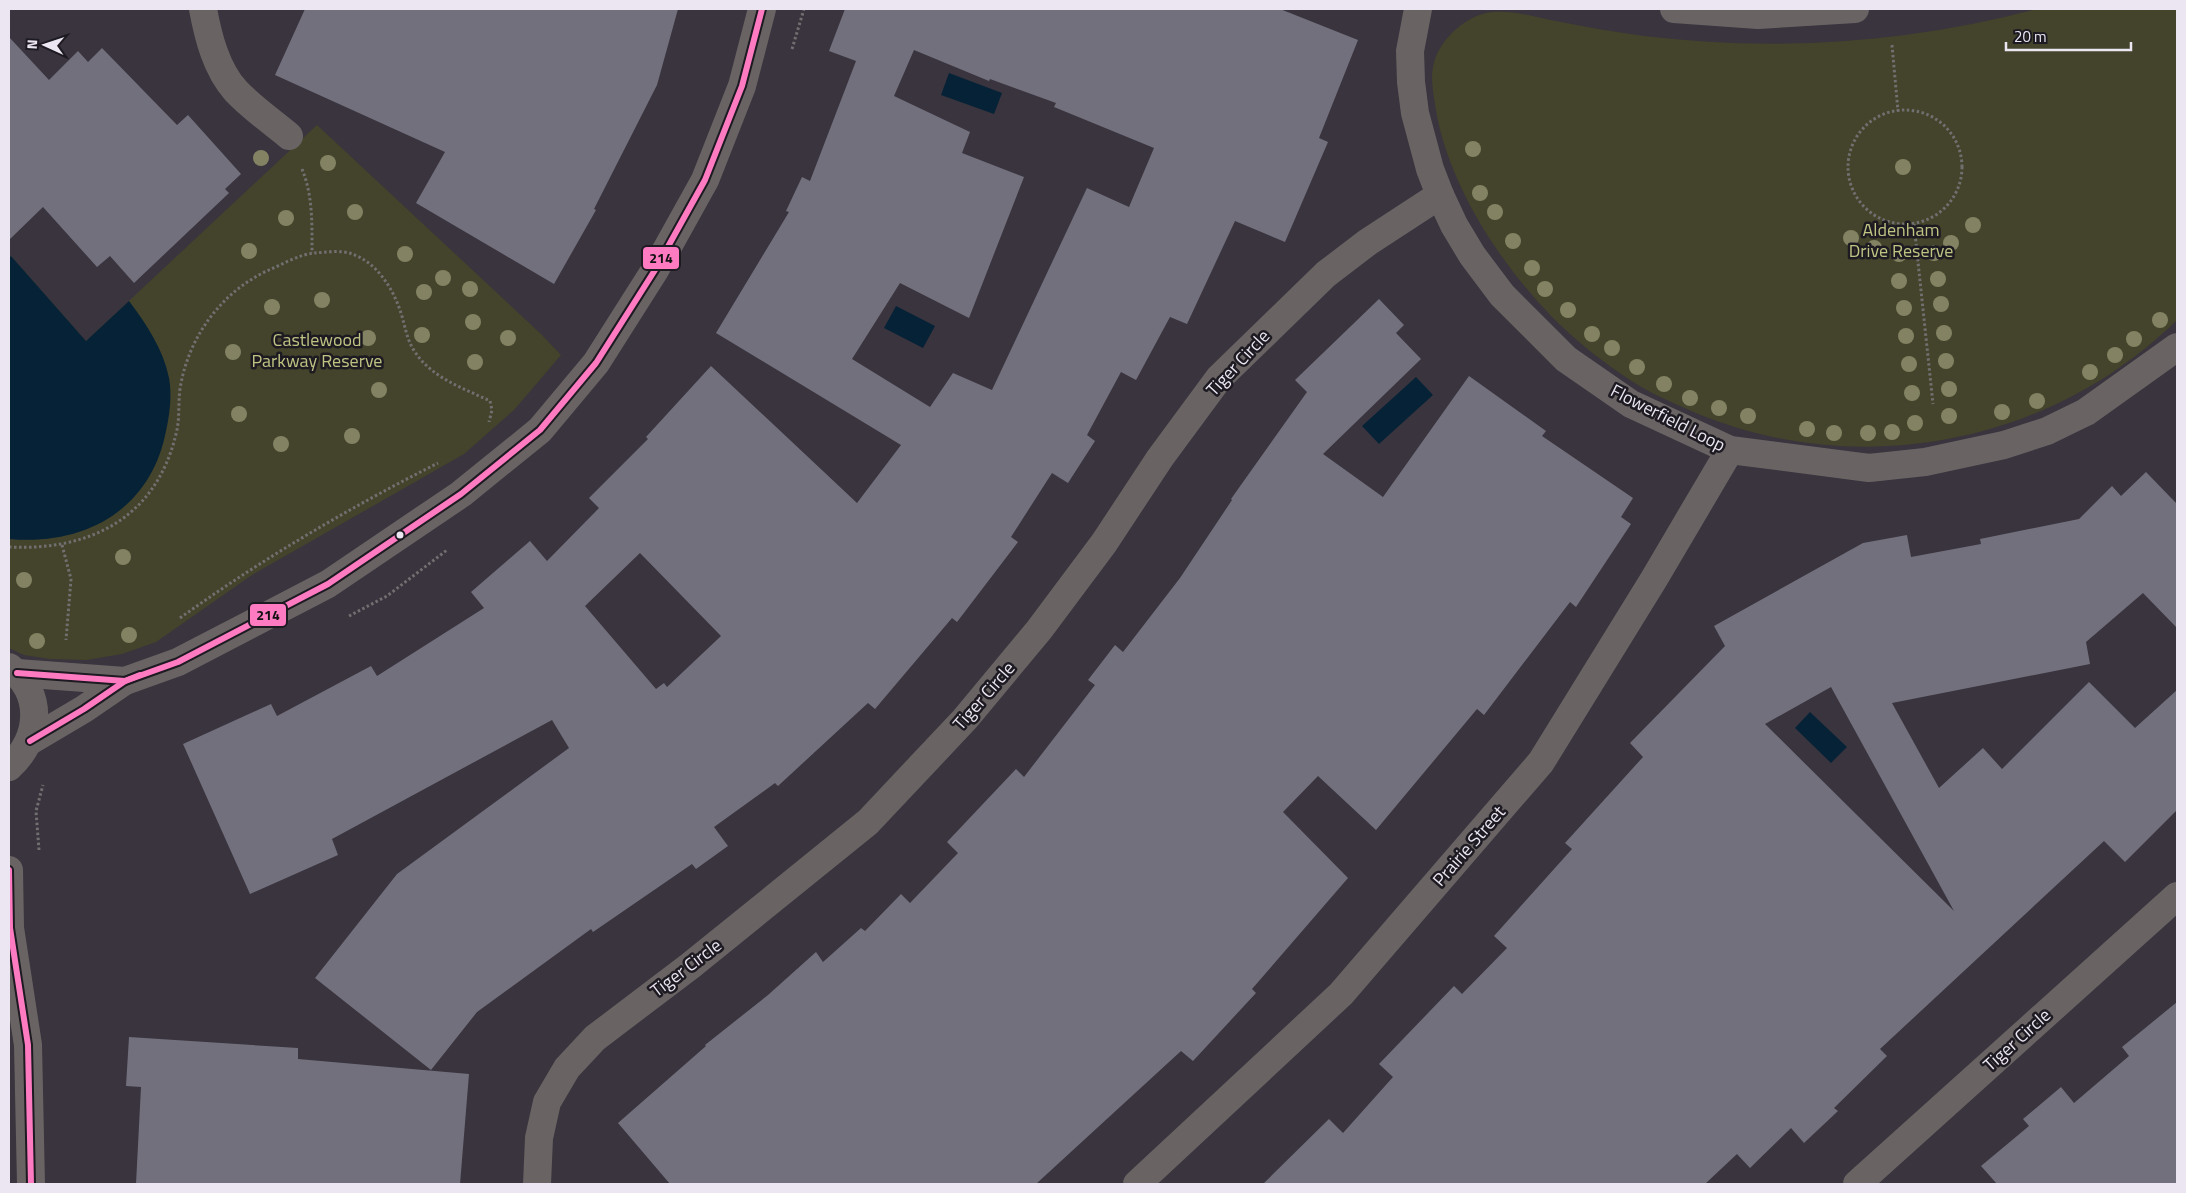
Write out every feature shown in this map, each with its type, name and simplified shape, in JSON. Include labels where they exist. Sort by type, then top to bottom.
[{"type":"street","points":[[203,9],[207,33],[219,64],[235,90],[289,136]]},
{"type":"street","points":[[30,740],[84,709],[125,680],[178,662],[328,584],[462,494],[540,430],[596,363],[655,270],[705,180],[742,86],[762,9]]},
{"type":"street","name":"Flowerfield Loop","points":[[1418,9],[1410,52],[1411,82],[1422,144],[1440,195],[1454,225],[1472,255],[1502,295],[1566,359],[1631,404],[1730,450],[1869,468],[1925,462],[2004,445],[2047,431],[2086,412],[2173,358]]},
{"type":"street","points":[[1674,9],[1758,15],[1855,9]]},
{"type":"street","name":"Tiger Circle","points":[[537,1184],[539,1138],[547,1102],[567,1068],[595,1038],[690,966],[868,822],[965,719],[1039,630],[1104,543],[1160,458],[1219,378],[1326,274],[1368,242],[1440,195]]},
{"type":"street","name":"Prairie Street","points":[[1137,1184],[1341,994],[1541,762],[1654,579],[1730,450]]},
{"type":"street","points":[[13,670],[125,680]]},
{"type":"street","points":[[9,767],[20,757],[30,740],[34,723],[33,705],[27,688],[13,670]]},
{"type":"street","points":[[9,870],[10,926],[28,1045],[32,1184]]},
{"type":"street","name":"Tiger Circle","points":[[1857,1184],[2177,896]]},
{"type":"path","points":[[1892,45],[1898,111]]},
{"type":"path","points":[[1898,111],[1920,112],[1940,122],[1954,138],[1961,160],[1960,181],[1951,202],[1935,216],[1914,224],[1894,223],[1876,216],[1861,203],[1850,176],[1850,156],[1857,138],[1878,117],[1898,111]]},
{"type":"path","points":[[289,136],[308,183],[312,212],[312,253]]},
{"type":"path","points":[[1914,224],[1933,404]]},
{"type":"path","points":[[9,547],[45,548],[86,538],[124,518],[142,502],[155,487],[164,472],[177,433],[180,390],[184,372],[195,344],[213,313],[236,289],[250,280],[282,264],[312,253],[352,254],[365,261],[380,273],[400,309],[405,331],[415,353],[437,375],[490,401],[492,410],[491,420],[485,428]]},
{"type":"path","points":[[176,620],[233,580],[319,528],[440,462]]},
{"type":"path","points":[[62,545],[71,579],[65,650],[76,676]]},
{"type":"path","points":[[40,855],[36,811],[44,784]]},
{"type":"green space","name":"Aldenham Drive Reserve","points":[[2037,9],[2177,9],[2177,320],[2126,363],[2070,397],[2010,423],[1947,439],[1882,446],[1817,444],[1752,432],[1689,410],[1650,392],[1623,375],[1579,342],[1552,317],[1528,290],[1497,249],[1469,203],[1457,178],[1440,129],[1433,94],[1433,68],[1443,44],[1463,24],[1477,16],[1492,12],[1516,13],[1644,36],[1694,41],[1793,43],[1891,37],[1989,21]]},
{"type":"green space","name":"Castlewood Parkway Reserve","points":[[317,125],[541,334],[561,355],[514,410],[464,454],[252,575],[156,642],[122,654],[87,660],[50,659],[24,655],[9,648],[9,258],[11,256],[86,341]]},
{"type":"water","points":[[949,73],[1002,93],[994,114],[941,95]]},
{"type":"water","points":[[11,256],[86,341],[129,301],[154,338],[163,357],[169,378],[169,418],[158,458],[146,482],[130,501],[111,517],[89,528],[64,536],[37,540],[9,539],[9,258]]},
{"type":"water","points":[[896,306],[935,326],[923,348],[884,328]]},
{"type":"water","points":[[1416,377],[1433,395],[1379,444],[1362,426]]},
{"type":"water","points":[[1810,712],[1847,747],[1831,763],[1795,728]]},
{"type":"building","points":[[305,9],[678,9],[657,85],[594,209],[596,210],[554,284],[416,203],[445,152],[275,75]]},
{"type":"building","points":[[845,9],[1280,9],[1358,40],[1319,138],[1328,142],[1285,242],[1235,221],[1187,324],[1170,317],[1136,380],[1121,372],[1087,435],[1095,441],[1068,483],[1052,473],[1011,537],[1018,542],[957,622],[952,618],[875,709],[868,703],[778,786],[775,783],[714,827],[728,846],[696,869],[692,864],[593,932],[591,929],[477,1012],[431,1070],[315,978],[397,874],[569,748],[552,720],[332,839],[338,855],[250,894],[183,744],[271,704],[277,716],[371,666],[377,676],[484,608],[471,592],[530,541],[547,561],[599,508],[589,498],[648,439],[646,437],[711,366],[857,503],[901,445],[716,333],[789,212],[786,211],[802,177],[810,181],[856,61],[829,51]],"holes":[[[914,50],[989,81],[990,79],[1056,103],[1054,107],[1154,148],[1129,207],[1087,188],[992,390],[953,373],[930,407],[852,359],[900,283],[969,318],[1024,177],[962,153],[970,132],[894,96]],[[640,553],[721,636],[667,687],[664,683],[656,689],[585,606]]]},
{"type":"building","points":[[9,37],[49,80],[78,51],[88,62],[102,48],[177,125],[188,115],[241,174],[225,189],[229,193],[134,283],[110,256],[97,267],[43,207],[9,240]]},
{"type":"building","points":[[1379,299],[1404,325],[1396,333],[1421,359],[1323,454],[1383,497],[1469,376],[1546,431],[1542,436],[1633,498],[1621,517],[1631,524],[1576,607],[1570,602],[1484,715],[1477,709],[1376,830],[1318,776],[1283,812],[1348,878],[1252,989],[1256,993],[1193,1061],[1181,1051],[1036,1184],[670,1184],[618,1123],[705,1045],[768,995],[816,952],[823,962],[861,928],[865,931],[901,894],[910,903],[958,853],[947,842],[1016,769],[1024,777],[1095,685],[1088,680],[1115,645],[1123,652],[1180,578],[1231,499],[1307,392],[1295,380]]},
{"type":"building","points":[[2146,472],[2177,504],[2177,628],[2143,593],[2086,642],[2090,664],[1892,703],[1939,788],[1983,748],[2002,769],[2089,682],[2135,728],[2177,690],[2177,810],[2125,862],[2104,841],[1880,1049],[1887,1056],[1834,1108],[1838,1111],[1804,1143],[1791,1128],[1750,1168],[1737,1154],[1705,1184],[1263,1184],[1329,1119],[1343,1133],[1393,1077],[1379,1064],[1454,986],[1462,994],[1507,948],[1494,936],[1572,849],[1565,843],[1643,757],[1630,743],[1725,646],[1714,626],[1863,543],[1907,535],[1911,557],[1981,544],[1980,539],[2079,519],[2112,486],[2121,496]],"holes":[[[1831,687],[1954,911],[1765,724]]]},
{"type":"building","points":[[2177,1002],[2177,1184],[1997,1184],[1981,1166],[2029,1126],[2023,1119],[2061,1087],[2074,1103],[2129,1056],[2122,1047]]},
{"type":"building","points":[[129,1037],[298,1048],[298,1059],[469,1074],[460,1184],[136,1184],[141,1087],[126,1086]]},
{"type":"transit line","name":"214","points":[[30,741],[84,709],[125,681],[178,662],[328,584],[461,494],[540,430],[596,363],[655,270],[705,180],[742,86],[762,9]]},
{"type":"transit line","name":"214","points":[[17,673],[125,681],[140,675]]},
{"type":"transit line","name":"214","points":[[9,870],[10,928],[28,1045],[31,1184]]}]
